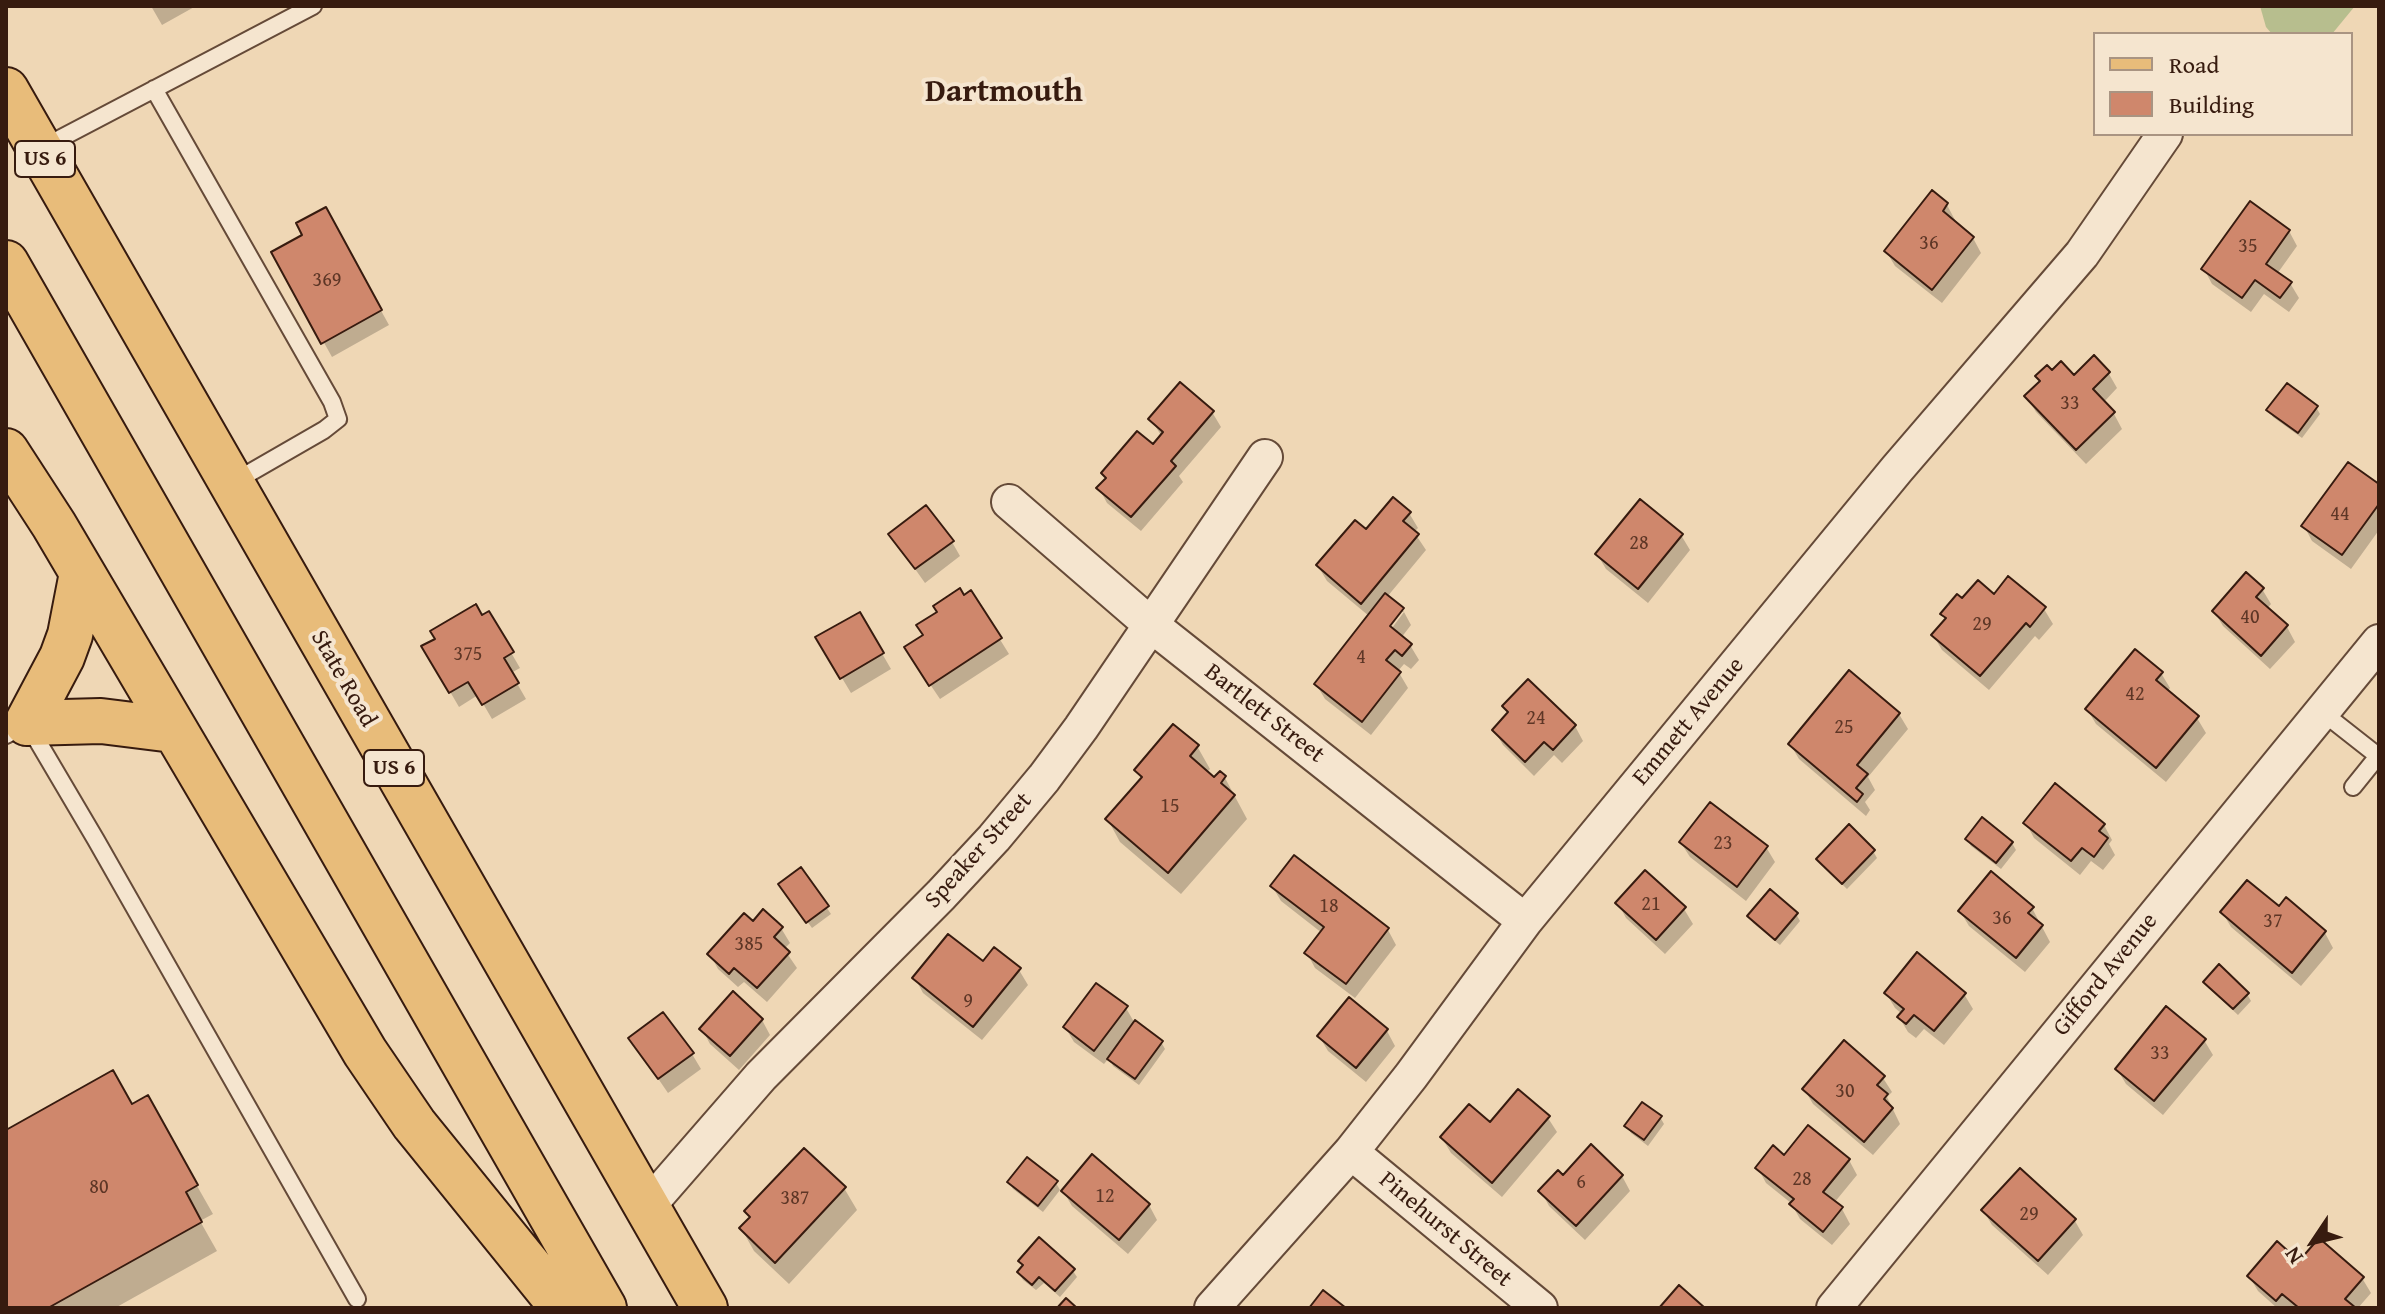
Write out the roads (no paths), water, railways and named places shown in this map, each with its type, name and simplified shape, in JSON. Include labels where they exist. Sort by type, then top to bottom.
[{"type":"main road","name":"State Road","points":[[6,90],[705,1308]]},
{"type":"main road","points":[[6,263],[604,1308]]},
{"type":"main road","points":[[6,451],[82,573],[365,1052],[414,1124],[563,1308]]},
{"type":"main road","points":[[16,729],[62,657],[70,635],[82,573]]},
{"type":"main road","points":[[16,729],[101,721],[173,730]]},
{"type":"street","name":"Emmett Avenue","points":[[1212,1308],[1351,1152],[1525,921],[1897,469],[2082,254],[2164,136]]},
{"type":"street","name":"Speaker Street","points":[[647,1207],[761,1076],[887,951],[994,838],[1044,778],[1265,457]]},
{"type":"street","name":"Bartlett Street","points":[[1009,502],[1150,624],[1525,921]]},
{"type":"street","name":"Gifford Avenue","points":[[1834,1308],[2379,642]]},
{"type":"street","name":"Pinehurst Street","points":[[1351,1152],[1540,1308]]},
{"type":"lane","points":[[39,150],[313,6]]},
{"type":"lane","points":[[154,89],[332,402],[338,419],[230,484]]},
{"type":"lane","points":[[2322,712],[2378,756],[2353,787]]},
{"type":"lane","points":[[16,729],[96,840],[357,1299]]},
{"type":"district","name":"Dartmouth","points":[[1004,93]]}]
